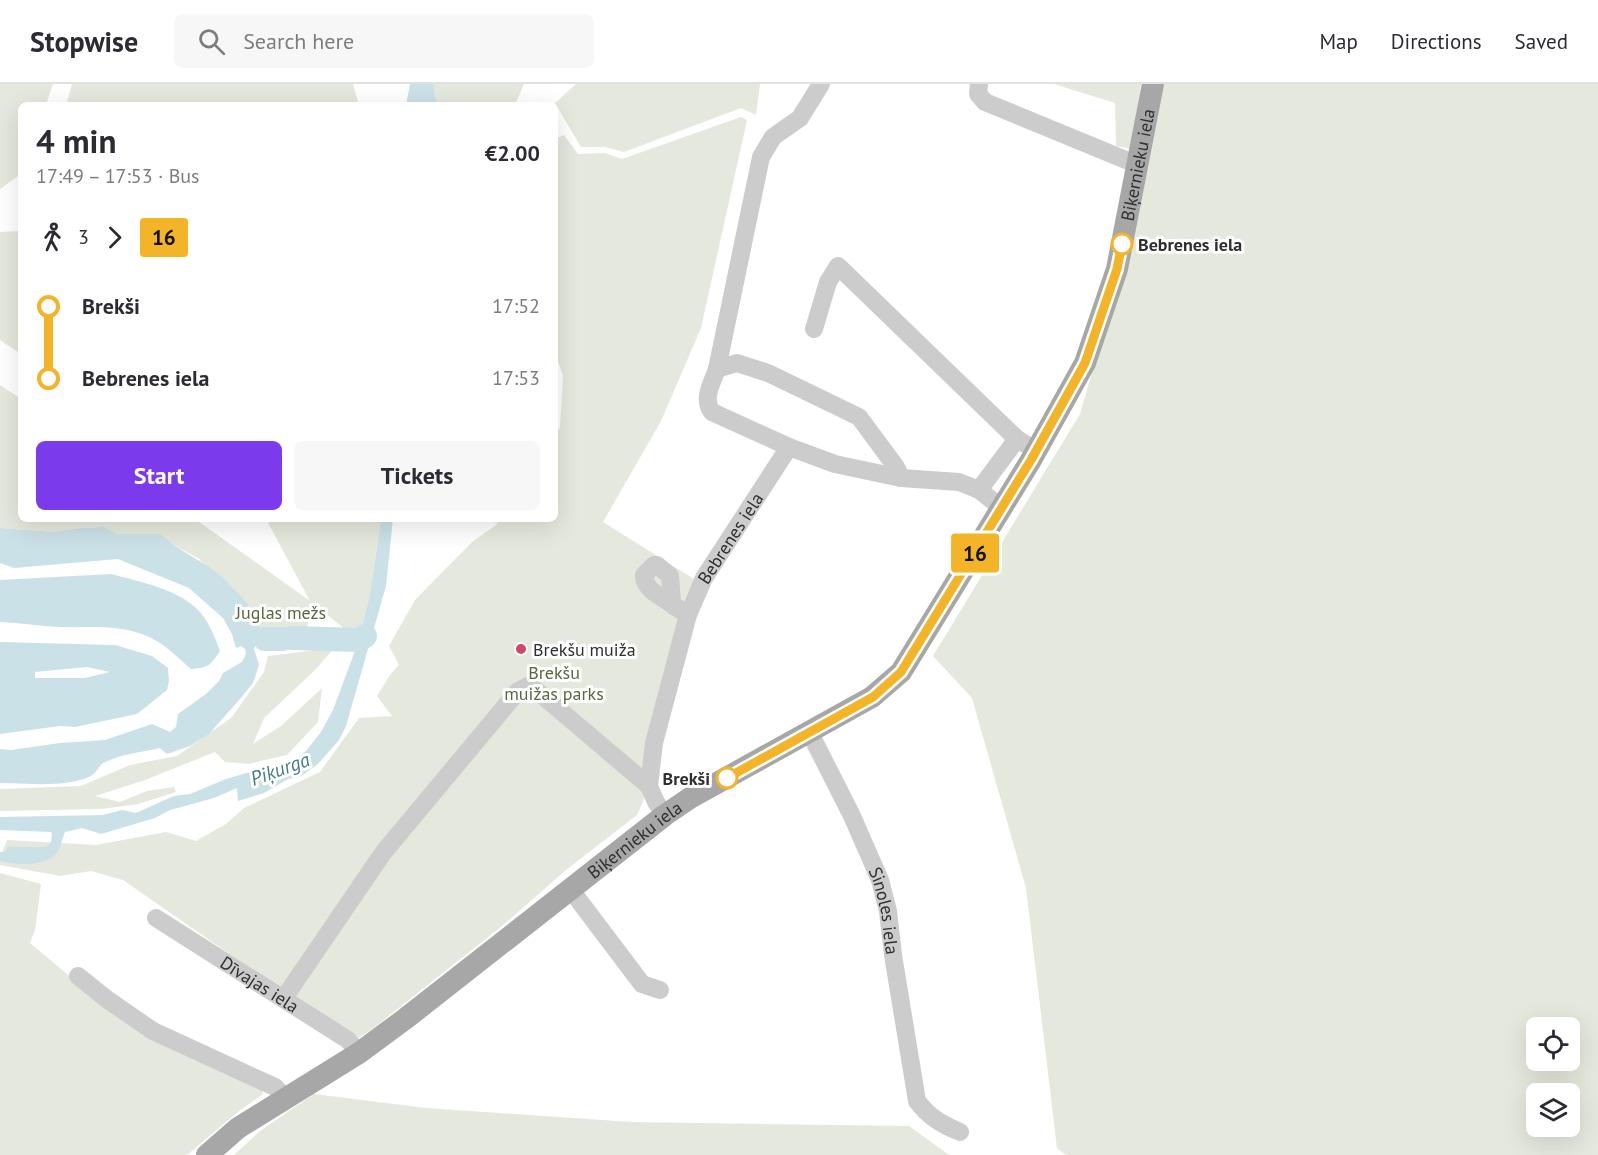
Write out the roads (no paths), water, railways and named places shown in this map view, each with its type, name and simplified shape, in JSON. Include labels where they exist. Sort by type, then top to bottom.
[{"type":"main road","name":"Biķernieku iela","points":[[207,1155],[238,1128],[359,1053],[405,1020],[665,815],[690,798],[810,734],[873,697],[901,672],[1036,451],[1085,363],[1117,269],[1153,84]]},
{"type":"street","points":[[821,84],[800,118],[773,137],[761,157],[717,369],[707,397],[707,406],[712,412],[789,447],[836,464],[901,478],[959,482],[979,490],[1002,508]]},
{"type":"street","points":[[979,84],[978,94],[985,102],[1138,165]]},
{"type":"street","points":[[814,329],[828,282],[838,266],[1017,439],[1036,451]]},
{"type":"street","points":[[717,369],[738,363],[768,373],[859,417],[896,467],[901,478]]},
{"type":"street","points":[[979,490],[1017,439]]},
{"type":"street","name":"Bebrenes iela","points":[[649,786],[654,743],[682,611],[789,447]]},
{"type":"street","points":[[284,998],[383,853],[518,691],[530,685],[649,786],[665,815]]},
{"type":"street","name":"Sinoles iela","points":[[810,734],[852,816],[880,880],[888,911],[892,955],[917,1101],[927,1114],[942,1125],[960,1132]]},
{"type":"street","points":[[571,890],[642,984],[660,990]]},
{"type":"street","name":"Dīvajas iela","points":[[156,918],[348,1040],[359,1053]]},
{"type":"street","points":[[78,976],[153,1031],[275,1087],[285,1097]]},
{"type":"water","points":[[410,84],[434,84],[434,95],[438,102],[407,102]]},
{"type":"water","name":"Piķurga","points":[[381,522],[393,522],[386,586],[346,726],[339,740],[318,764],[300,777],[288,779],[264,793],[238,801],[237,788],[214,798],[170,810],[155,818],[101,834],[82,828],[65,832],[58,852],[37,863],[21,864],[0,861],[0,852],[6,852],[7,847],[46,847],[51,842],[52,834],[51,832],[0,830],[0,817],[103,815],[122,810],[136,813],[174,796],[190,794],[226,779],[250,772],[276,770],[288,765],[306,751],[321,732],[333,710],[359,640],[370,594]]},
{"type":"water","points":[[104,527],[117,534],[161,534],[175,546],[216,572],[240,595],[266,634],[262,643],[257,643],[254,649],[259,665],[253,683],[209,734],[190,746],[167,754],[160,748],[118,757],[103,763],[89,777],[68,783],[0,783],[0,749],[11,750],[105,740],[152,724],[170,732],[176,727],[178,714],[206,694],[219,681],[223,673],[242,662],[246,654],[245,649],[241,646],[236,648],[232,634],[223,618],[189,588],[118,559],[14,568],[0,563],[0,528],[54,532]]},
{"type":"water","points":[[111,574],[169,591],[190,603],[202,614],[220,651],[214,660],[205,667],[191,669],[159,642],[125,630],[0,622],[0,580]]},
{"type":"water","points":[[0,642],[115,645],[152,656],[168,668],[167,690],[137,714],[75,727],[60,726],[0,734]],"holes":[[[87,667],[110,672],[85,678],[35,678],[35,672]]]},
{"type":"waterway","points":[[292,638],[359,640],[365,636]]},
{"type":"waterway","points":[[265,639],[282,639]]},
{"type":"place","name":"Bebrenes iela","points":[[1122,244]]},
{"type":"place","name":"Brekšu muiža","points":[[521,649]]},
{"type":"place","name":"Brekši","points":[[727,778]]},
{"type":"park label","name":"Juglas mežs","points":[[281,612]]},
{"type":"park label","name":"Brekšu muižas parks","points":[[554,682]]}]
